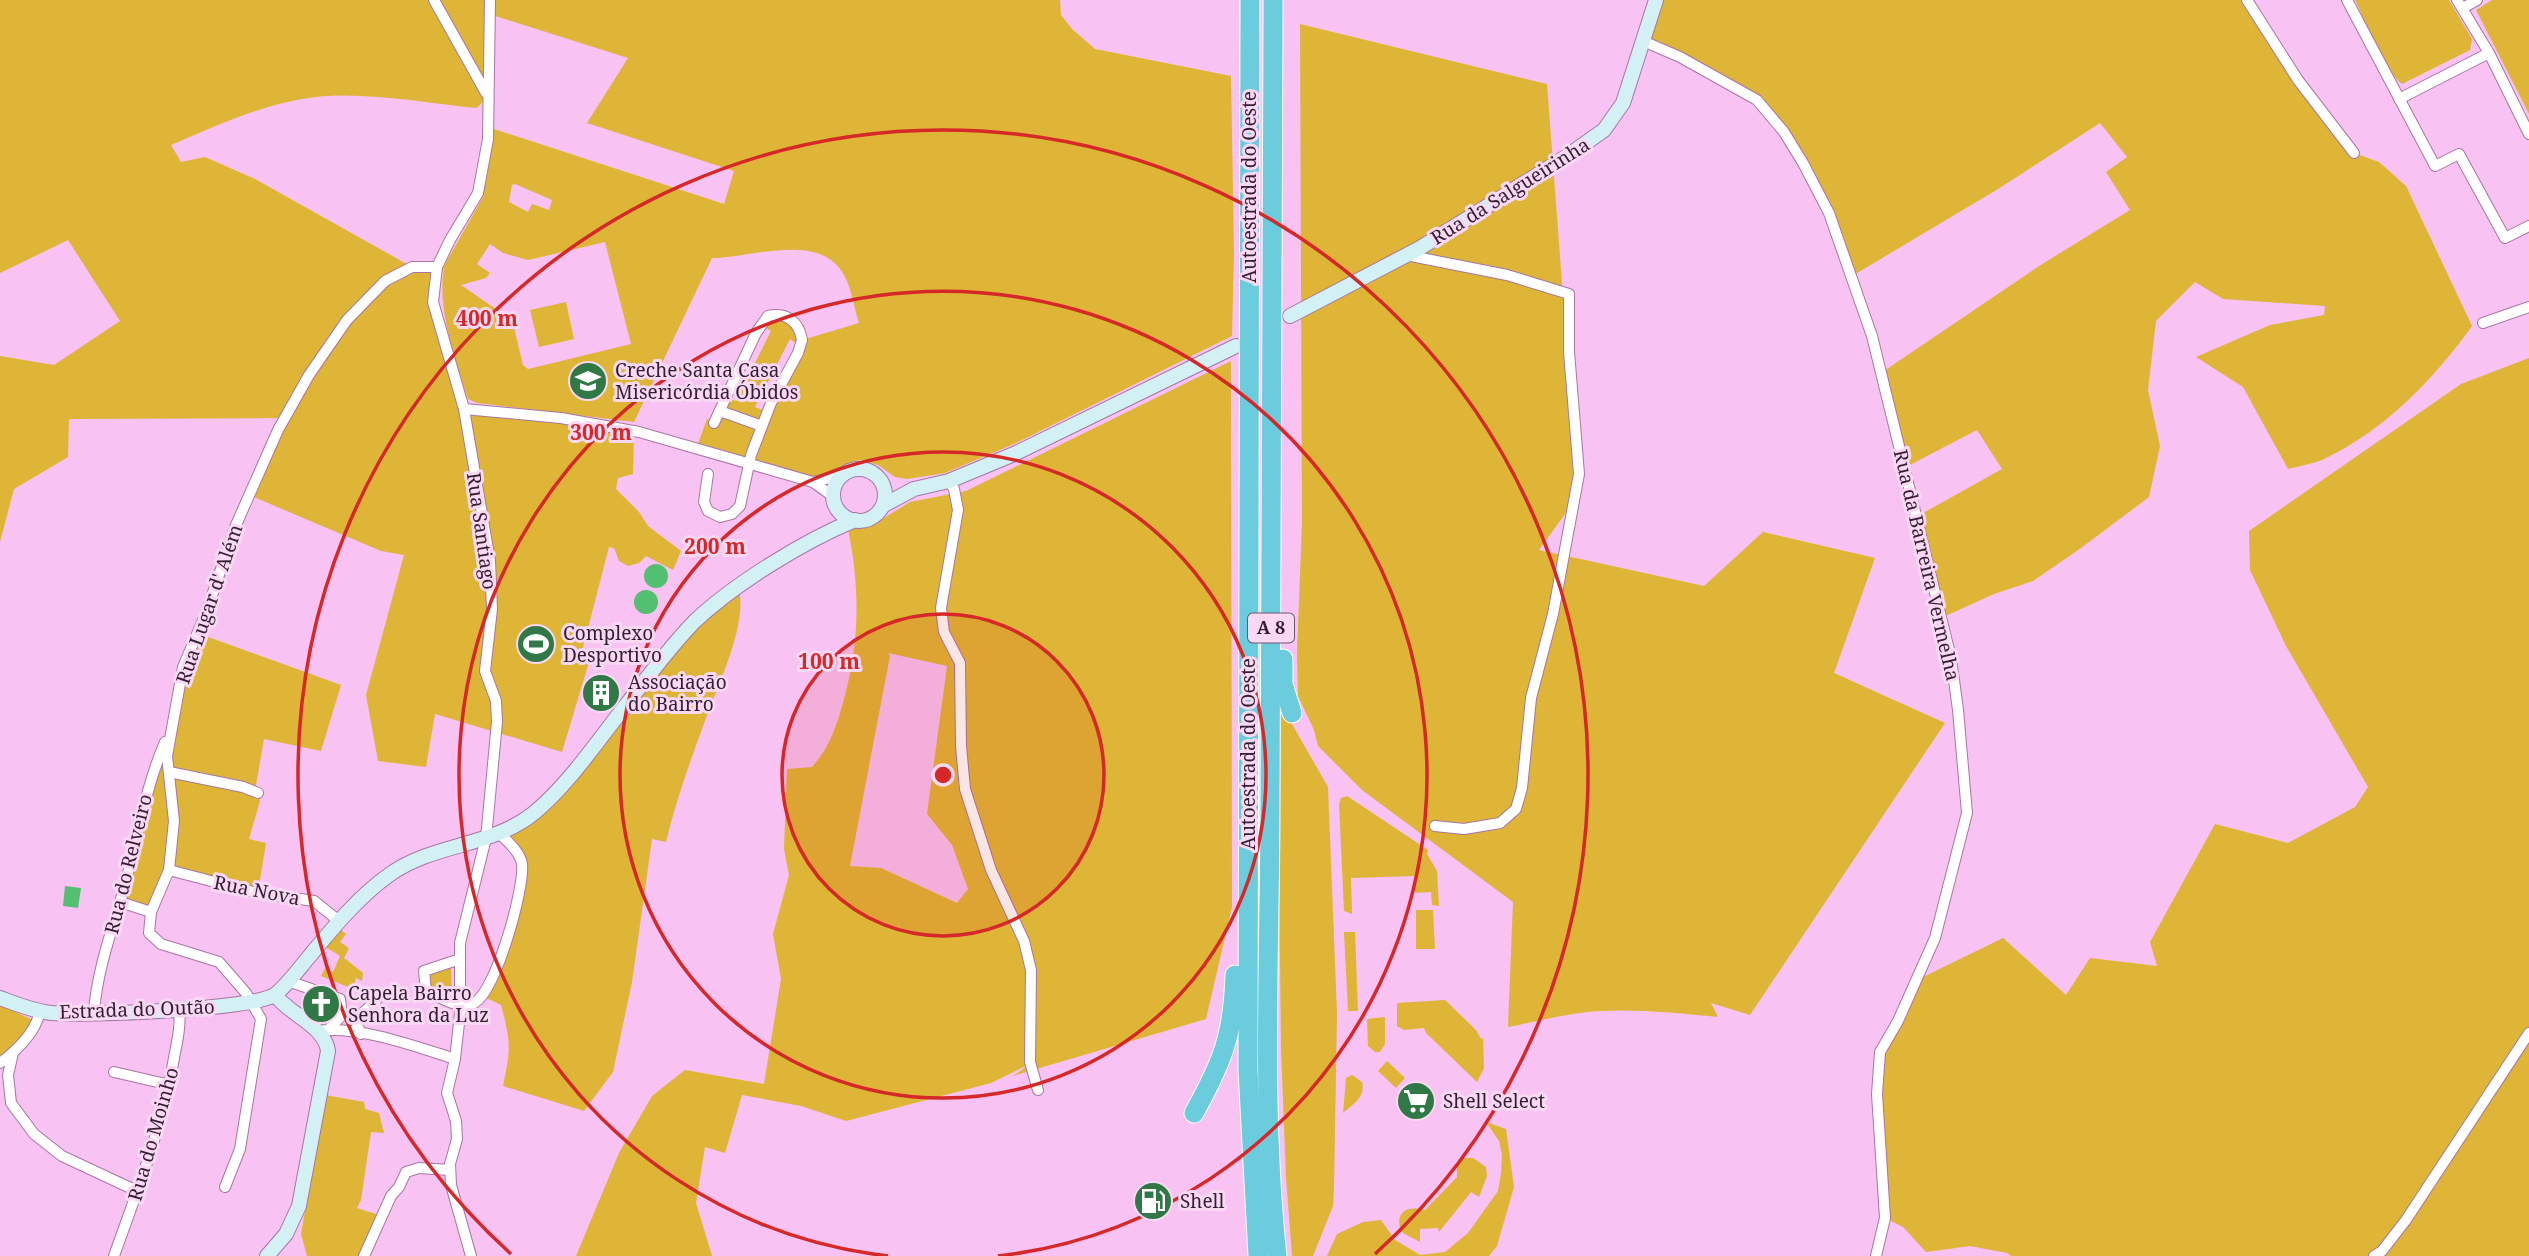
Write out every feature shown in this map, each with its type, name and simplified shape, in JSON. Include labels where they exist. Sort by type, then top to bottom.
[{"type":"highway","name":"Autoestrada do Oeste","points":[[1250,0],[1248,1070],[1258,1256]]},
{"type":"highway","name":"Autoestrada do Oeste","points":[[1273,0],[1269,1125],[1277,1256]]},
{"type":"highway","points":[[1271,458],[1281,524],[1283,684],[1292,713]]},
{"type":"highway","points":[[1194,1113],[1219,1067],[1228,1042],[1234,1001],[1238,916],[1247,877]]},
{"type":"street","points":[[434,0],[488,96]]},
{"type":"street","name":"Rua Santiago","points":[[450,1170],[457,1139],[456,1121],[447,1093],[455,1059],[460,1014],[460,959],[464,922],[493,836],[497,722],[496,701],[485,671],[492,609],[490,561],[464,409],[433,302],[437,267],[478,193],[488,139],[490,0]]},
{"type":"street","name":"Rua da Salgueirinha","points":[[1290,316],[1406,255],[1566,157],[1604,130],[1623,103],[1656,0]]},
{"type":"street","points":[[2247,0],[2298,80],[2354,153]]},
{"type":"street","points":[[2347,0],[2435,166],[2459,154],[2505,238],[2529,226]]},
{"type":"street","points":[[2477,0],[2460,4],[2489,53],[2529,134]]},
{"type":"street","name":"Rua da Barreira Vermelha","points":[[1643,41],[1680,57],[1756,100],[1784,132],[1829,213],[1872,336],[1951,658],[1967,813],[1935,938],[1898,1021],[1880,1052],[1877,1094],[1885,1218],[1875,1256]]},
{"type":"street","points":[[2399,99],[2489,53]]},
{"type":"street","points":[[1406,255],[1507,275],[1569,293],[1569,352],[1579,474],[1553,614],[1531,698],[1522,788],[1516,809],[1500,823],[1464,829],[1436,826]]},
{"type":"street","name":"Rua Lugar d' Além","points":[[151,912],[169,870],[174,821],[167,756],[183,667],[206,613],[236,525],[278,430],[309,375],[347,320],[385,281],[412,267],[437,267]]},
{"type":"street","points":[[2483,323],[2529,307]]},
{"type":"street","points":[[708,474],[704,502],[708,511],[720,516],[732,514],[740,506],[748,464],[762,426],[802,340],[801,330],[791,318],[779,313],[768,316],[756,333],[714,423]]},
{"type":"street","points":[[455,1059],[388,1037],[324,1030],[289,1010],[275,995],[339,921],[389,875],[414,861],[493,836],[534,813],[559,788],[694,622],[737,586],[831,531],[855,520],[872,518],[884,505],[914,489],[949,481],[1014,454],[1236,346]]},
{"type":"street","points":[[464,409],[561,418],[639,432],[813,482],[835,502],[845,516],[855,520]]},
{"type":"street","points":[[720,411],[762,426]]},
{"type":"street","points":[[831,531],[837,481],[849,471],[872,472],[885,490],[884,505]]},
{"type":"street","points":[[813,482],[843,475]]},
{"type":"street","points":[[949,481],[954,489],[958,510],[941,608],[944,632],[960,663],[961,746],[965,789],[991,870],[1024,941],[1031,970],[1030,1062],[1038,1090]]},
{"type":"street","points":[[882,483],[914,489]]},
{"type":"street","name":"Rua do Relveiro","points":[[94,1013],[110,931],[120,902],[150,779],[174,719]]},
{"type":"street","points":[[169,772],[243,787],[258,793]]},
{"type":"street","points":[[460,959],[424,971],[426,991],[458,1005],[472,1004],[479,1000],[489,986],[518,896],[522,863],[516,851],[493,836]]},
{"type":"street","name":"Rua Nova","points":[[169,870],[253,892],[314,901],[339,921]]},
{"type":"street","points":[[120,902],[151,912],[149,933],[161,944],[219,962],[253,1003],[261,1019],[240,1149],[225,1187]]},
{"type":"street","points":[[288,981],[340,999],[342,1015]]},
{"type":"street","name":"Estrada do Outão","points":[[0,998],[40,1011],[94,1013],[179,1010],[253,1003],[275,995]]},
{"type":"street","points":[[355,1020],[376,1001]]},
{"type":"street","name":"Rua do Moinho","points":[[115,1253],[170,1085],[180,1021],[179,1010]]},
{"type":"street","points":[[0,1063],[13,1053],[37,1022],[40,1011]]},
{"type":"street","points":[[324,1030],[342,1015],[355,1020],[361,1034]]},
{"type":"street","points":[[276,1253],[293,1221],[304,1188],[328,1051],[324,1030]]},
{"type":"street","points":[[2374,1256],[2382,1251],[2406,1220],[2529,1033]]},
{"type":"street","points":[[13,1053],[8,1075],[11,1103],[34,1134],[62,1156],[137,1191]]},
{"type":"street","points":[[114,1072],[170,1085]]},
{"type":"street","points":[[364,1256],[391,1196],[400,1187],[406,1172],[419,1168],[450,1170],[451,1185],[471,1256]]},
{"type":"street","points":[[115,1253],[128,1256]]},
{"type":"shaded area","points":[[0,0],[1060,0],[1061,15],[1072,29],[1095,49],[1231,76],[1234,252],[1232,336],[1016,443],[945,473],[907,479],[895,477],[878,465],[861,460],[851,462],[813,482],[696,449],[707,419],[713,422],[726,397],[736,401],[771,331],[761,325],[768,316],[791,318],[802,340],[859,323],[844,275],[833,262],[819,254],[802,250],[712,258],[634,422],[477,403],[468,399],[445,317],[442,283],[444,266],[483,197],[494,129],[724,204],[734,171],[587,123],[628,58],[489,14],[488,96],[477,108],[366,96],[322,96],[251,112],[171,145],[181,162],[205,157],[255,179],[412,267],[437,267],[433,302],[464,409],[634,431],[633,474],[618,478],[616,489],[639,512],[648,526],[681,551],[673,570],[646,556],[639,563],[628,566],[619,561],[614,548],[609,547],[580,659],[589,662],[562,752],[435,714],[426,767],[378,761],[366,695],[404,555],[381,551],[249,495],[284,418],[69,419],[68,457],[14,489],[0,542],[0,356],[54,365],[120,321],[68,240],[0,273]],"holes":[[[512,185],[552,200],[549,210],[532,204],[528,212],[509,202]],[[605,242],[631,344],[528,369],[523,365],[512,320],[461,285],[486,278],[490,273],[477,264],[490,244],[503,253],[528,260]],[[790,339],[799,345],[768,412],[755,407]]]},
{"type":"shaded area","points":[[1655,0],[2247,0],[2354,153],[2379,162],[2406,186],[2472,326],[2425,384],[2388,418],[2324,459],[2288,469],[2243,387],[2196,357],[2270,325],[2324,315],[2325,306],[2223,299],[2195,282],[2156,321],[2148,390],[2160,446],[2149,497],[2033,581],[1994,594],[1941,618],[1916,517],[2002,469],[1977,430],[1904,468],[1881,373],[2039,266],[2130,210],[2106,172],[2127,157],[2100,123],[1998,189],[1852,276],[1803,163],[1757,100],[1643,41]]},
{"type":"shaded area","points":[[2355,0],[2449,0],[2472,39],[2470,50],[2402,84],[2389,69]]},
{"type":"shaded area","points":[[2492,0],[2529,0],[2529,114],[2476,10]]},
{"type":"shaded area","points":[[1300,24],[1547,84],[1578,496],[1539,550],[1704,586],[1763,532],[1875,558],[1834,673],[1945,723],[1750,1015],[1711,1003],[1718,1017],[1644,1011],[1599,1011],[1564,1015],[1508,1027],[1513,902],[1362,790],[1318,746],[1314,730],[1298,696],[1302,523]]},
{"type":"shaded area","points":[[566,302],[574,339],[539,347],[530,310]]},
{"type":"shaded area","points":[[2529,358],[2529,1256],[2011,1256],[1970,1246],[1926,1252],[1903,1227],[1885,1218],[1880,1052],[1915,981],[2003,938],[2066,995],[2090,958],[2157,966],[2150,942],[2215,824],[2288,843],[2355,807],[2368,787],[2286,646],[2250,570],[2249,531],[2461,384]]},
{"type":"shaded area","points":[[1231,361],[1232,907],[1206,1019],[1013,1076],[1030,1064],[991,1083],[846,1121],[801,1106],[742,1095],[725,1153],[705,1147],[696,1203],[712,1256],[576,1256],[619,1153],[652,1096],[685,1070],[764,1084],[781,979],[773,934],[789,875],[784,849],[787,769],[812,767],[824,752],[832,735],[844,699],[853,657],[856,614],[855,572],[848,529],[876,523],[910,502],[966,491]],"holes":[[[888,653],[947,666],[927,814],[952,845],[968,889],[957,903],[881,868],[850,866],[890,656]]]},
{"type":"shaded area","points":[[656,564],[664,568],[668,576],[664,584],[656,588],[648,584],[644,576],[648,568]]},
{"type":"shaded area","points":[[739,589],[736,637],[684,780],[666,842],[652,839],[632,982],[613,1072],[584,1111],[503,1086],[509,1046],[501,1005],[482,996],[506,940],[522,863],[510,837],[696,625]]},
{"type":"shaded area","points":[[646,590],[654,594],[658,602],[654,610],[646,614],[638,610],[634,602],[638,594]]},
{"type":"shaded area","points":[[197,633],[341,685],[321,751],[264,739],[256,785],[260,801],[249,839],[266,843],[258,892],[169,870],[151,912],[120,902]]},
{"type":"shaded area","points":[[1277,698],[1328,787],[1337,1013],[1334,1188],[1333,1206],[1313,1256],[1292,1256],[1286,1177],[1281,1048]]},
{"type":"shaded area","points":[[1347,796],[1428,850],[1427,854],[1437,871],[1439,906],[1432,905],[1431,892],[1415,893],[1414,876],[1351,878],[1352,914],[1344,911],[1339,804],[1341,798]]},
{"type":"shaded area","points":[[65,886],[81,888],[78,908],[63,906]]},
{"type":"shaded area","points":[[1416,910],[1433,910],[1435,949],[1416,949]]},
{"type":"shaded area","points":[[336,926],[346,934],[340,942],[349,948],[344,958],[363,973],[362,981],[356,978],[353,989],[321,976],[325,968],[333,972],[340,956],[324,946]]},
{"type":"shaded area","points":[[1344,932],[1355,932],[1358,1011],[1348,1011]]},
{"type":"shaded area","points":[[451,966],[452,993],[431,989],[430,972]]},
{"type":"shaded area","points":[[1445,1000],[1476,1030],[1481,1039],[1483,1038],[1484,1068],[1477,1082],[1424,1028],[1404,1030],[1397,1026],[1397,1003]]},
{"type":"shaded area","points":[[0,1005],[35,1021],[0,1063]]},
{"type":"shaded area","points":[[1385,1017],[1385,1044],[1380,1052],[1375,1052],[1368,1046],[1367,1019]]},
{"type":"shaded area","points":[[1387,1061],[1405,1078],[1396,1088],[1378,1071]]},
{"type":"shaded area","points":[[1352,1075],[1362,1082],[1362,1092],[1358,1100],[1343,1113],[1346,1078]]},
{"type":"shaded area","points":[[325,1095],[364,1102],[365,1109],[379,1113],[384,1133],[371,1132],[361,1200],[357,1208],[382,1216],[364,1256],[307,1256],[301,1234]]},
{"type":"shaded area","points":[[1486,1122],[1506,1129],[1514,1187],[1497,1246],[1489,1256],[1327,1256],[1337,1234],[1363,1222],[1381,1220],[1395,1240],[1420,1255],[1445,1252],[1468,1233],[1498,1191],[1501,1173],[1502,1155],[1499,1141]]},
{"type":"shaded area","points":[[1463,1158],[1473,1158],[1486,1167],[1487,1176],[1479,1197],[1471,1192],[1439,1232],[1438,1228],[1420,1229],[1420,1242],[1403,1233],[1399,1221],[1402,1213],[1415,1208],[1425,1210],[1457,1177],[1457,1163]]},
{"type":"place","name":"Creche Santa Casa Misericórdia Óbidos","points":[[588,381]]},
{"type":"place","name":"Complexo Desportivo","points":[[536,644]]},
{"type":"place","name":"Associação do Bairro","points":[[601,693]]},
{"type":"place","name":"Capela Bairro Senhora da Luz","points":[[321,1004]]},
{"type":"place","name":"Shell Select","points":[[1416,1101]]},
{"type":"place","name":"Shell","points":[[1153,1201]]}]
